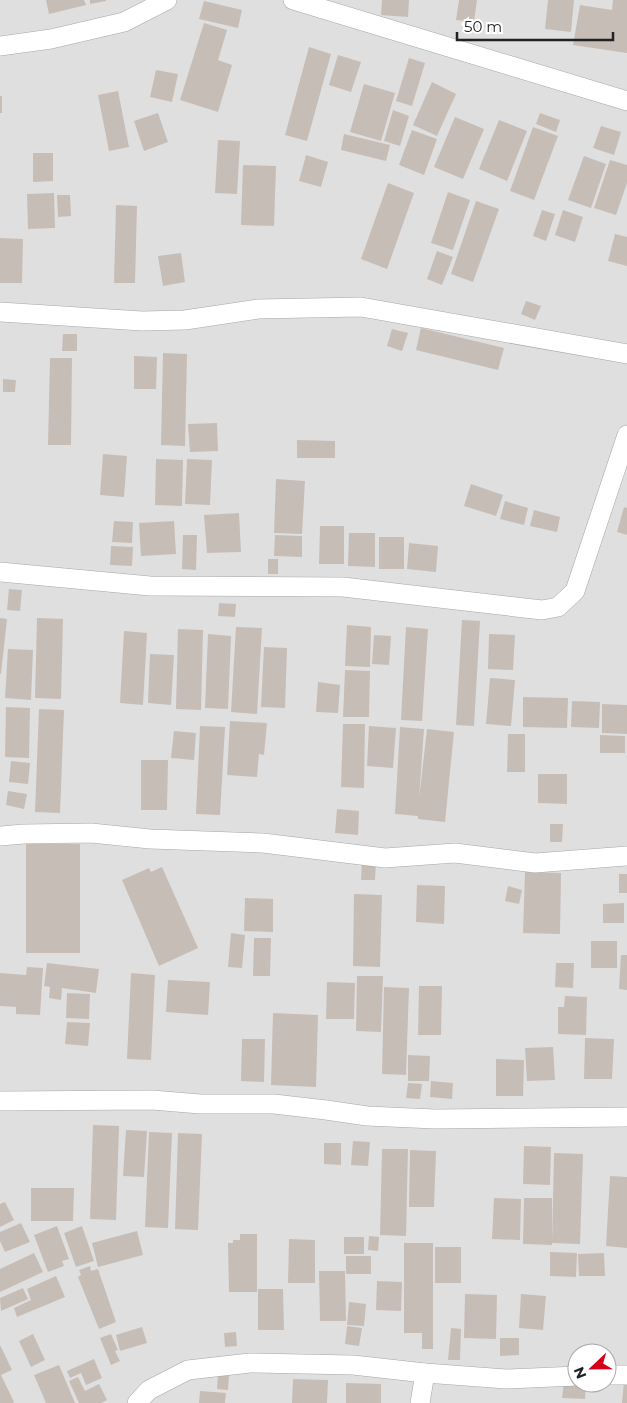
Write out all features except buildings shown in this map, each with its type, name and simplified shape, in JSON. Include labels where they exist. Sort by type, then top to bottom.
[{"type":"street","points":[[0,46],[51,39],[124,22],[167,0]]},
{"type":"street","points":[[293,0],[627,102]]},
{"type":"street","points":[[0,312],[142,321],[185,320],[258,308],[361,307],[627,354]]},
{"type":"street","points":[[0,572],[150,586],[343,587],[542,610],[558,607],[575,591],[627,434]]},
{"type":"street","points":[[0,836],[91,833],[150,839],[263,842],[385,858],[455,854],[536,863],[627,856]]},
{"type":"street","points":[[0,1101],[152,1100],[200,1104],[274,1104],[368,1116],[435,1119],[627,1117]]},
{"type":"street","points":[[137,1403],[149,1390],[188,1370],[250,1363],[352,1365],[506,1379],[567,1376]]},
{"type":"street","points":[[420,1403],[425,1373]]},
{"type":"shaded area","points":[[0,0],[627,0],[627,1403],[0,1403]]}]
